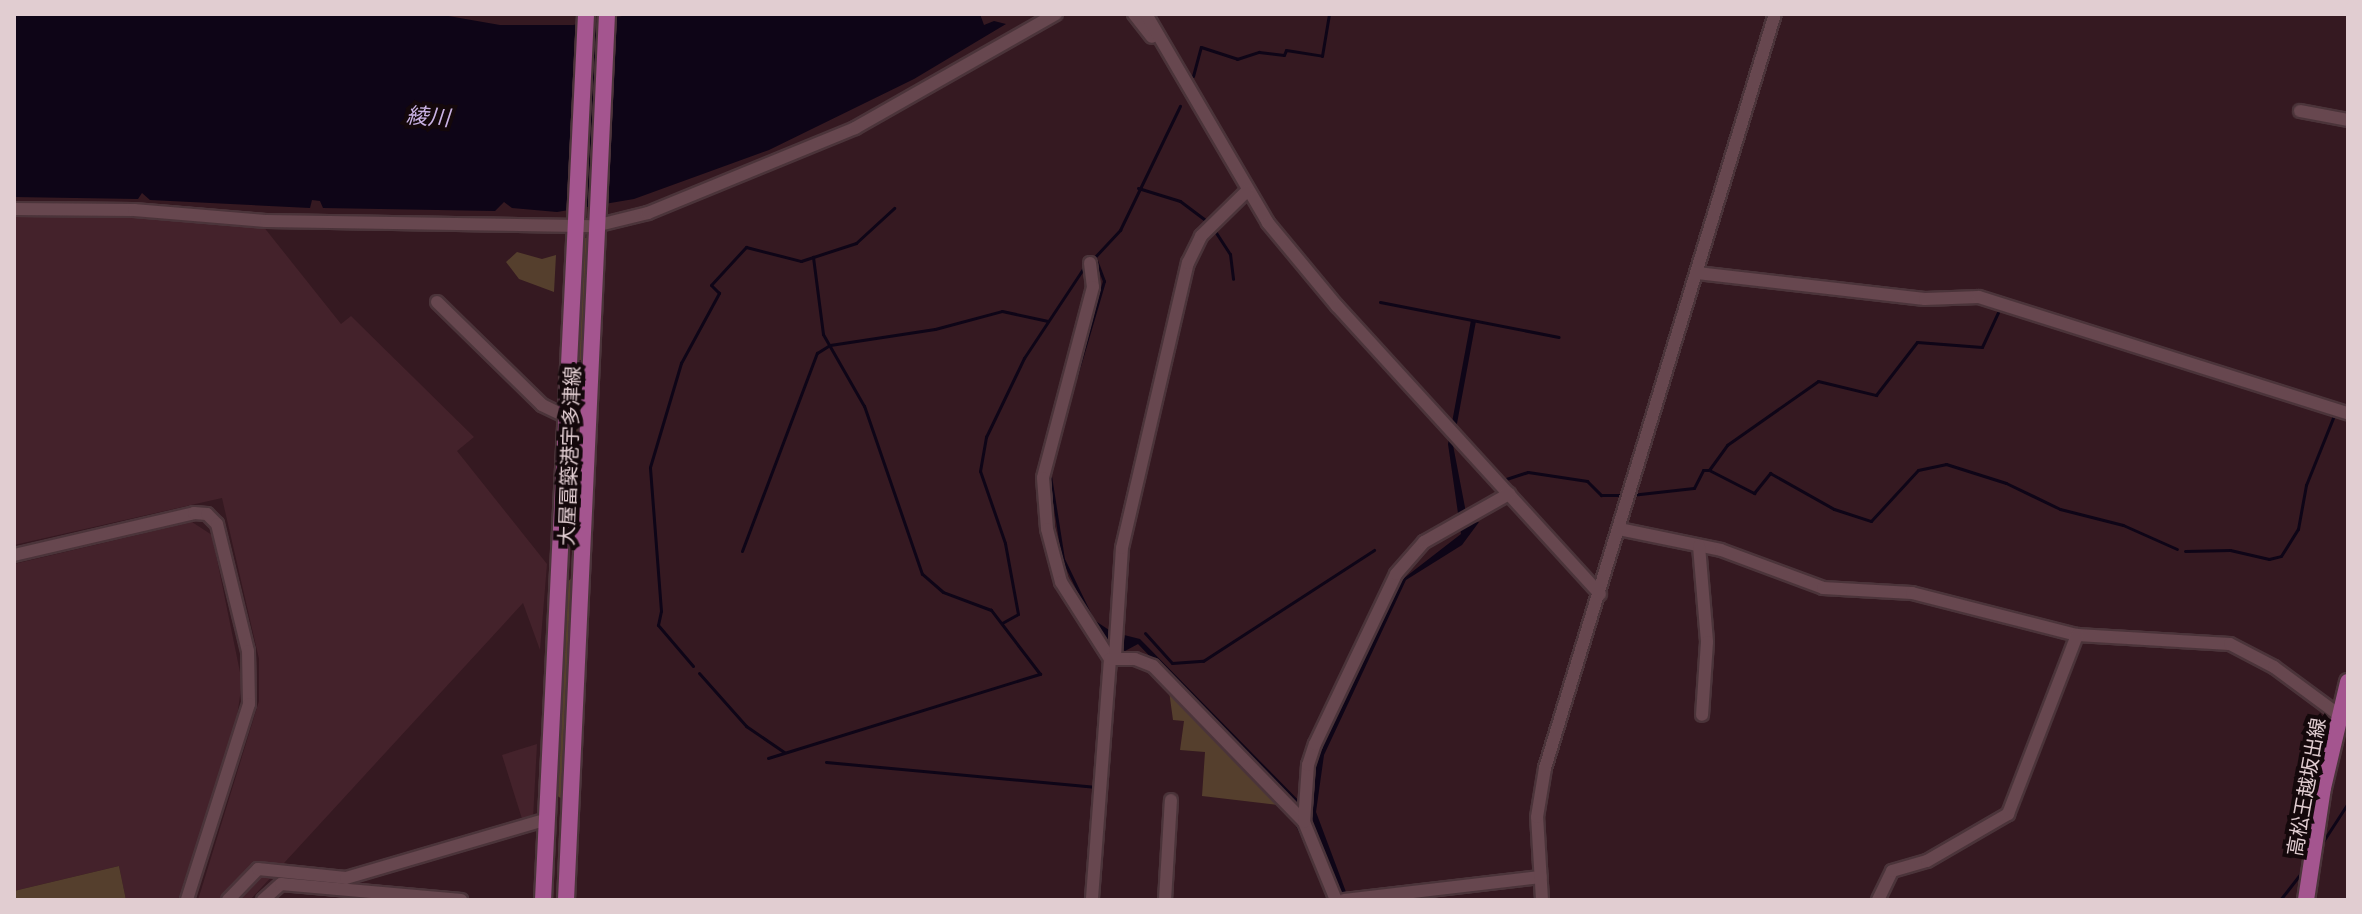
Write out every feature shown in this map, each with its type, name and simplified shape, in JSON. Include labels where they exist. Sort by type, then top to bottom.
[{"type":"main road","name":"大屋冨築港宇多津線","points":[[543,900],[560,573],[573,221],[586,14]]},
{"type":"main road","name":"大屋冨築港宇多津線","points":[[566,900],[585,574],[593,381],[595,219],[607,14]]},
{"type":"main road","points":[[567,377],[593,381]]},
{"type":"main road","points":[[560,573],[585,574]]},
{"type":"main road","name":"高松王越坂出線","points":[[2306,900],[2339,715],[2348,682]]},
{"type":"main road","points":[[548,819],[573,812]]},
{"type":"street","points":[[14,209],[134,210],[266,221],[573,221],[648,213],[855,128],[1056,14]]},
{"type":"street","points":[[1134,14],[1163,45]]},
{"type":"street","points":[[1146,14],[1247,191],[1337,306],[1600,594]]},
{"type":"street","points":[[1542,900],[1537,817],[1545,768],[1775,14]]},
{"type":"street","points":[[2300,111],[2348,120]]},
{"type":"street","points":[[1092,900],[1122,548],[1188,263],[1210,225],[1247,191]]},
{"type":"street","points":[[1090,263],[1093,287],[1047,452],[1043,495],[1061,582],[1113,656],[1153,666],[1304,820]]},
{"type":"street","points":[[1697,273],[1925,299],[1979,297],[2348,413]]},
{"type":"street","points":[[437,302],[542,405],[565,416]]},
{"type":"street","points":[[1336,900],[1304,820],[1315,744],[1396,574],[1424,542],[1509,494]]},
{"type":"street","points":[[14,555],[194,513],[207,514],[217,524],[248,651],[249,704],[187,900]]},
{"type":"street","points":[[1619,529],[1699,546],[1812,586],[1912,593],[2077,635],[2230,644],[2274,667],[2339,715]]},
{"type":"street","points":[[1699,546],[1707,642],[1702,715]]},
{"type":"street","points":[[1878,900],[1892,871],[1938,856],[2008,814],[2077,635]]},
{"type":"street","points":[[1165,900],[1171,800]]},
{"type":"street","points":[[228,900],[258,869],[346,878],[548,819]]},
{"type":"street","points":[[1348,899],[1442,893],[1541,877]]},
{"type":"street","points":[[263,900],[281,884],[372,896],[461,900]]},
{"type":"shaded area","points":[[14,213],[259,221],[341,324],[351,316],[474,437],[457,451],[547,564],[540,650],[523,603],[250,900],[198,900],[259,701],[259,659],[222,498],[14,545]]},
{"type":"shaded area","points":[[578,238],[591,238],[591,360],[578,360]]},
{"type":"shaded area","points":[[517,252],[542,259],[556,255],[554,292],[519,279],[506,262]]},
{"type":"shaded area","points":[[574,394],[586,394],[586,534],[574,534]]},
{"type":"shaded area","points":[[192,522],[212,535],[242,682],[236,724],[178,900],[126,900],[119,866],[14,891],[14,564]]},
{"type":"shaded area","points":[[575,579],[563,800],[555,794],[567,582]]},
{"type":"shaded area","points":[[1169,691],[1279,802],[1278,805],[1202,796],[1205,752],[1180,750],[1184,721],[1173,720]]},
{"type":"shaded area","points":[[537,744],[533,819],[523,822],[502,755]]},
{"type":"shaded area","points":[[119,866],[126,900],[14,900],[14,891]]},
{"type":"water","name":"綾川","points":[[14,14],[437,14],[500,25],[573,25],[633,14],[980,14],[984,25],[994,21],[1006,24],[914,79],[769,150],[634,199],[557,212],[512,208],[504,202],[495,211],[323,208],[320,201],[312,200],[310,208],[150,200],[142,193],[138,199],[14,197]]},
{"type":"water","points":[[1471,320],[1476,321],[1453,445],[1468,523],[1479,522],[1462,545],[1406,580],[1324,755],[1316,812],[1349,900],[1341,900],[1311,824],[1138,644],[1125,651],[1109,646],[1088,616],[1112,632],[1140,639],[1308,810],[1317,751],[1399,582],[1461,534],[1448,444]]},
{"type":"waterway","points":[[1193,76],[1201,47],[1237,59],[1259,52],[1284,55],[1286,50],[1322,56],[1329,14]]},
{"type":"waterway","points":[[1093,259],[1120,230],[1180,106]]},
{"type":"waterway","points":[[1138,188],[1180,201],[1208,222]]},
{"type":"waterway","points":[[693,666],[658,625],[661,611],[650,467],[681,363],[719,293],[711,285],[746,247],[801,261],[856,243],[894,208]]},
{"type":"waterway","points":[[1213,228],[1230,254],[1233,279]]},
{"type":"waterway","points":[[768,758],[1040,674],[991,610],[943,592],[922,574],[864,406],[823,334],[813,257]]},
{"type":"waterway","points":[[1076,376],[1104,281],[1095,258]]},
{"type":"waterway","points":[[1002,623],[1018,614],[1005,543],[980,471],[986,437],[1024,358],[1085,266]]},
{"type":"waterway","points":[[1380,302],[1559,337]]},
{"type":"waterway","points":[[1631,495],[1694,488],[1703,470],[1709,470],[1727,445],[1818,381],[1876,395],[1917,342],[1982,347],[2000,308]]},
{"type":"waterway","points":[[742,551],[817,353],[830,345],[935,329],[1002,311],[1048,321]]},
{"type":"waterway","points":[[2185,551],[2230,550],[2269,559],[2281,556],[2298,529],[2306,485],[2335,413]]},
{"type":"waterway","points":[[1709,470],[1754,493],[1770,473],[1834,509],[1871,521],[1918,470],[1946,464],[2006,483],[2060,509],[2123,525],[2177,549]]},
{"type":"waterway","points":[[1503,480],[1528,472],[1587,481],[1601,495],[1623,495]]},
{"type":"waterway","points":[[1050,476],[1063,559],[1091,617]]},
{"type":"waterway","points":[[1145,633],[1172,663],[1203,661],[1374,550]]},
{"type":"waterway","points":[[699,673],[746,726],[784,752]]},
{"type":"waterway","points":[[826,762],[1094,787]]},
{"type":"waterway","points":[[2322,843],[2348,803]]},
{"type":"waterway","points":[[1287,814],[1296,823],[1322,880]]},
{"type":"waterway","points":[[2280,900],[2304,869]]}]
